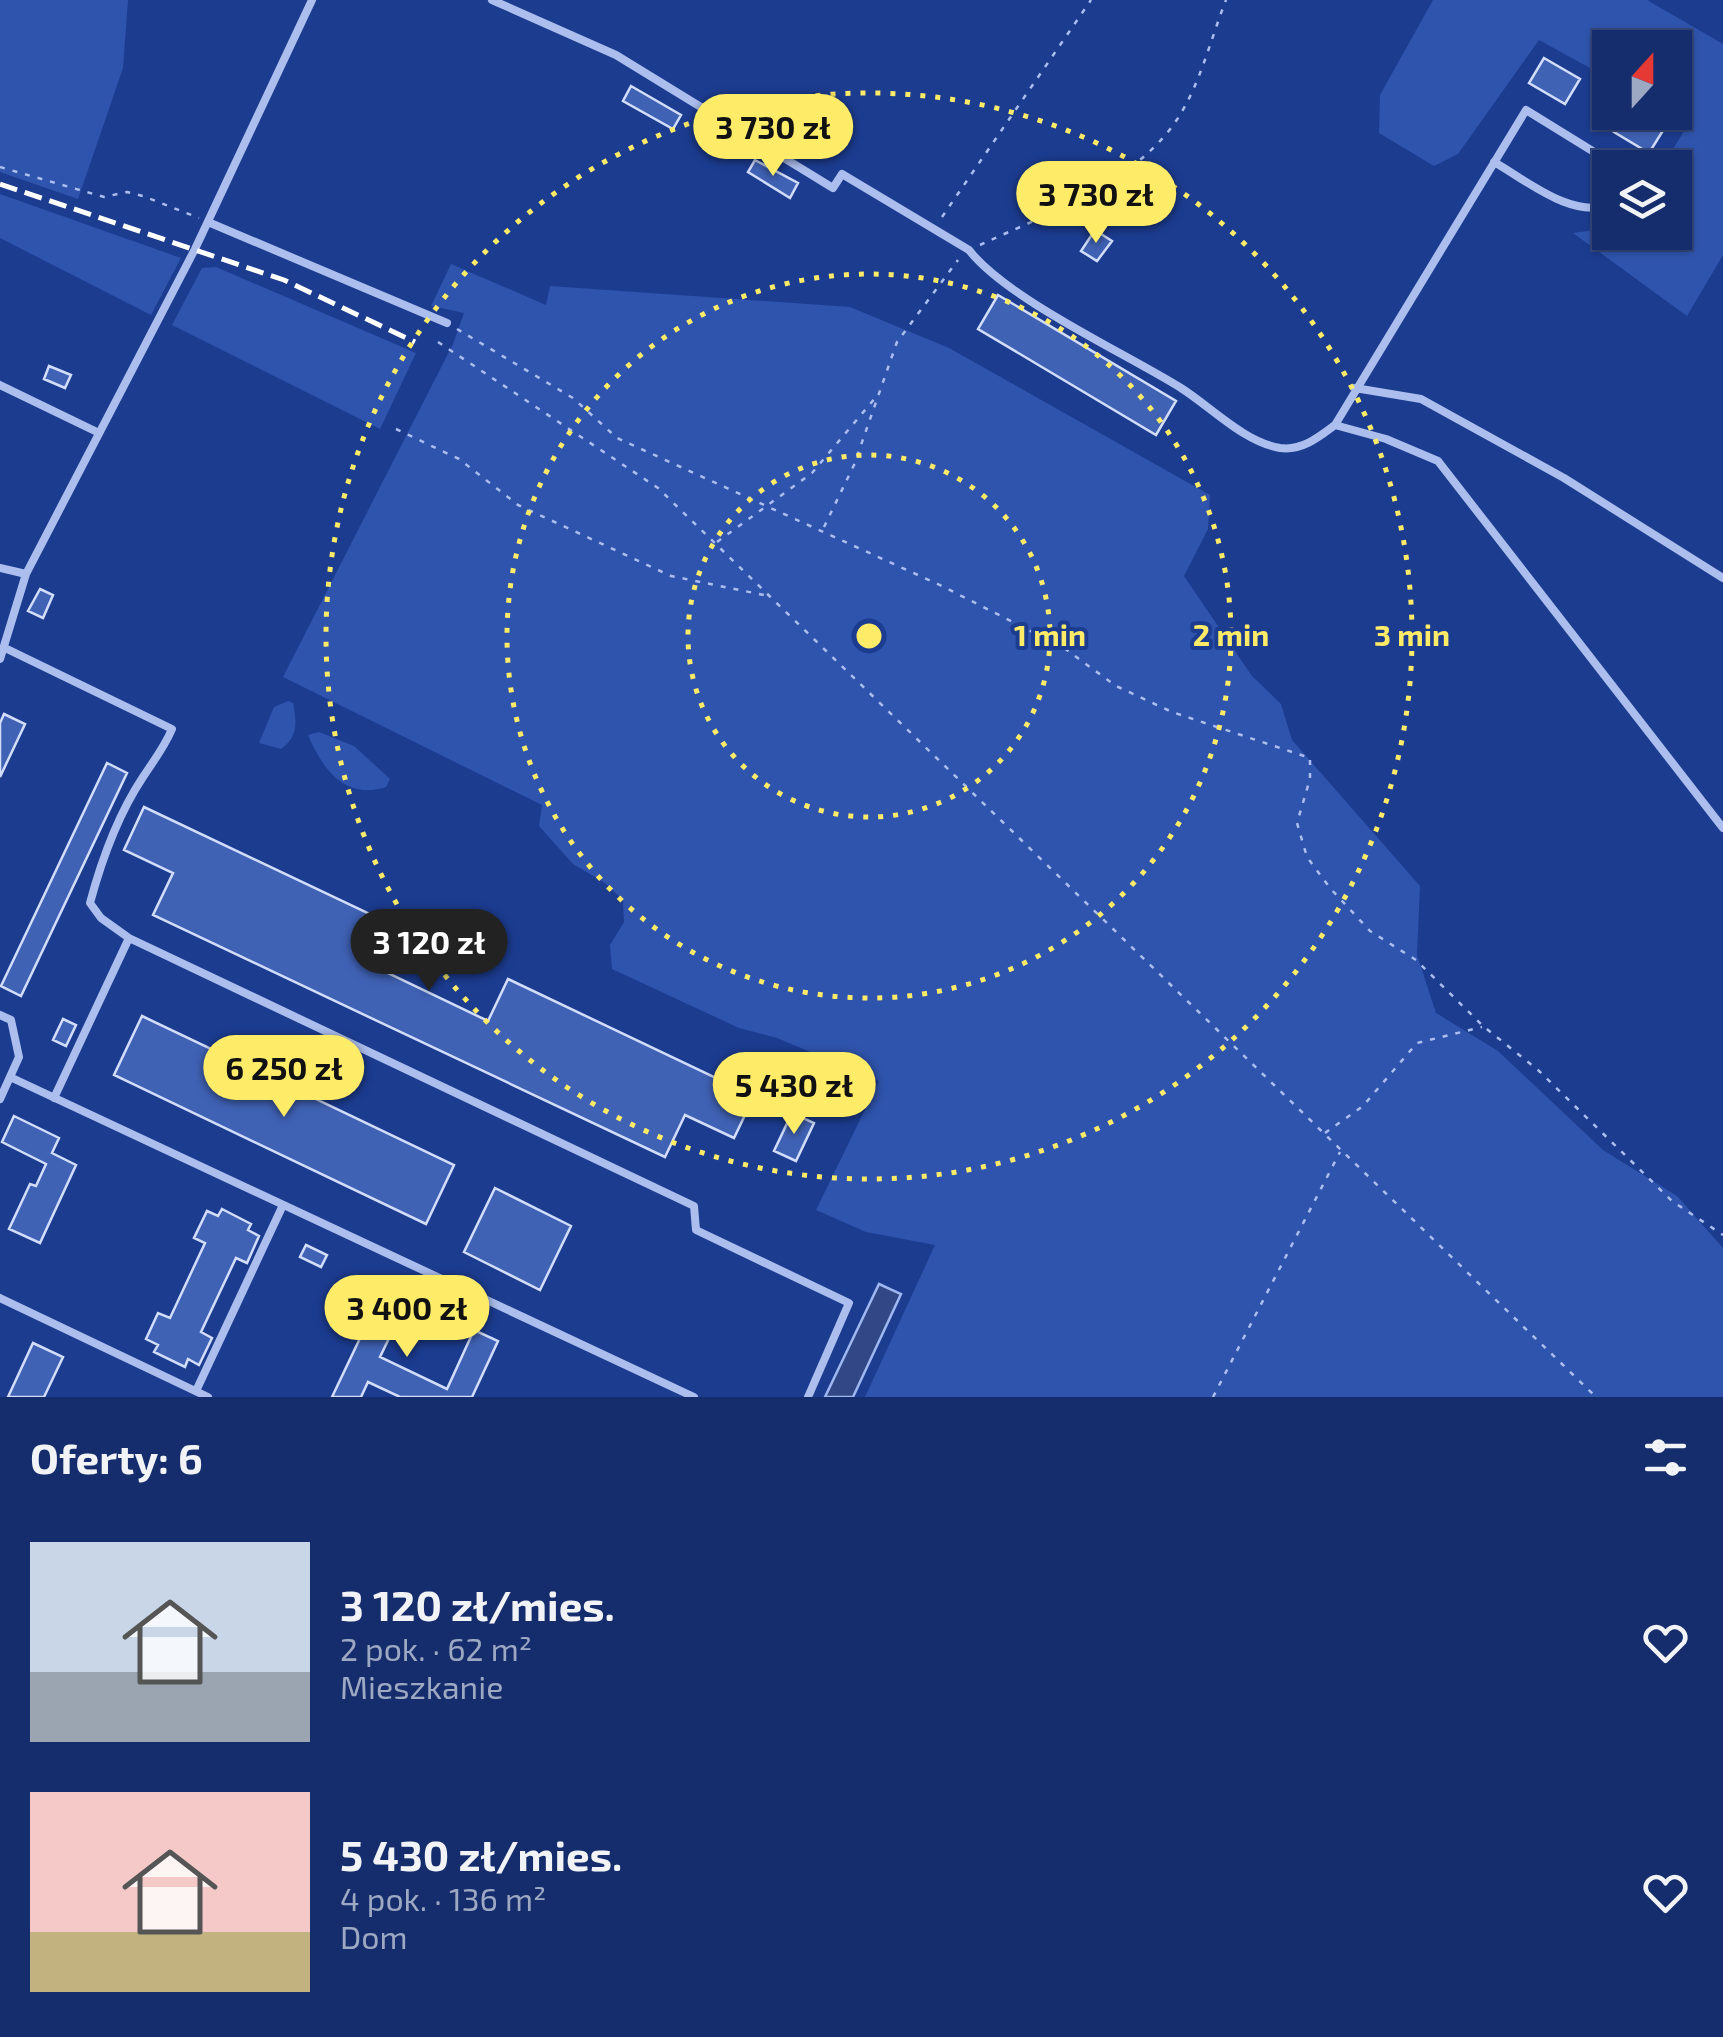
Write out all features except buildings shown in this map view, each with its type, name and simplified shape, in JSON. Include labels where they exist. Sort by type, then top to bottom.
[{"type":"lane","points":[[0,658],[26,574],[208,222],[312,0]]},
{"type":"lane","points":[[492,0],[616,54],[833,188],[842,174],[967,249],[983,267],[1254,438],[1282,448],[1310,444],[1335,425],[1526,110],[1592,151]]},
{"type":"lane","points":[[1494,162],[1570,204],[1592,211]]},
{"type":"lane","points":[[208,222],[446,323]]},
{"type":"lane","points":[[0,385],[98,432]]},
{"type":"lane","points":[[1355,388],[1421,400],[1564,478],[1723,578]]},
{"type":"lane","points":[[1335,425],[1386,439],[1438,461],[1723,828]]},
{"type":"lane","points":[[0,568],[26,574]]},
{"type":"lane","points":[[5,648],[172,729],[135,793],[98,876],[90,904],[101,918],[129,938],[694,1206],[696,1230],[850,1304],[808,1397]]},
{"type":"lane","points":[[54,1098],[129,938]]},
{"type":"lane","points":[[0,1015],[11,1020],[19,1041],[19,1057],[0,1098]]},
{"type":"lane","points":[[10,1077],[694,1397]]},
{"type":"lane","points":[[196,1391],[283,1206]]},
{"type":"lane","points":[[0,1298],[208,1397]]},
{"type":"path","points":[[934,228],[1091,0]]},
{"type":"path","points":[[823,528],[854,465],[897,342],[967,249],[1097,188],[1154,147],[1192,91],[1226,0]]},
{"type":"path","points":[[0,168],[104,197],[127,192],[144,196],[208,222]]},
{"type":"path","points":[[446,323],[573,398],[617,438],[823,528],[1064,648],[1130,693],[1172,712],[1310,758],[1310,779],[1297,822],[1306,856],[1370,931],[1416,960],[1483,1026],[1538,1070],[1672,1201],[1723,1235]]},
{"type":"path","points":[[438,342],[658,488],[1596,1397]]},
{"type":"path","points":[[715,544],[812,473],[878,396]]},
{"type":"path","points":[[396,428],[458,459],[518,504],[671,576],[766,595]]},
{"type":"path","points":[[1324,1134],[1363,1106],[1417,1043],[1483,1026]]},
{"type":"path","points":[[1213,1397],[1341,1151]]},
{"type":"shaded area","points":[[0,0],[128,0],[123,68],[78,199],[0,172]]},
{"type":"shaded area","points":[[1433,0],[1647,0],[1723,44],[1723,255],[1687,316],[1596,250],[1692,250],[1692,150],[1672,150],[1685,130],[1692,130],[1692,30],[1592,30],[1592,69],[1539,40],[1458,154],[1434,166],[1379,133],[1380,95]]},
{"type":"shaded area","points":[[0,194],[181,258],[151,315],[0,238]]},
{"type":"shaded area","points":[[1592,230],[1592,247],[1573,233]]},
{"type":"shaded area","points":[[451,264],[546,305],[550,286],[850,307],[949,348],[1210,495],[1208,529],[1184,576],[1252,676],[1281,704],[1292,740],[1420,886],[1417,955],[1436,1013],[1498,1051],[1603,1150],[1677,1196],[1723,1248],[1723,1397],[865,1397],[935,1245],[866,1232],[816,1210],[879,1081],[777,1038],[739,1028],[612,969],[610,945],[624,922],[623,900],[605,883],[573,864],[539,826],[542,805],[283,677],[453,344],[464,313],[431,306]]},
{"type":"shaded area","points":[[216,267],[416,353],[380,429],[172,325],[202,268]]},
{"type":"shaded area","points":[[293,703],[295,717],[291,739],[281,749],[259,743],[274,707]]},
{"type":"shaded area","points":[[319,732],[354,746],[390,779],[386,787],[359,789],[337,779],[308,735]]},
{"type":"shaded area","points":[[879,1284],[901,1294],[853,1397],[825,1397]]},
{"type":"railway","points":[[0,184],[284,280],[415,342]]}]
